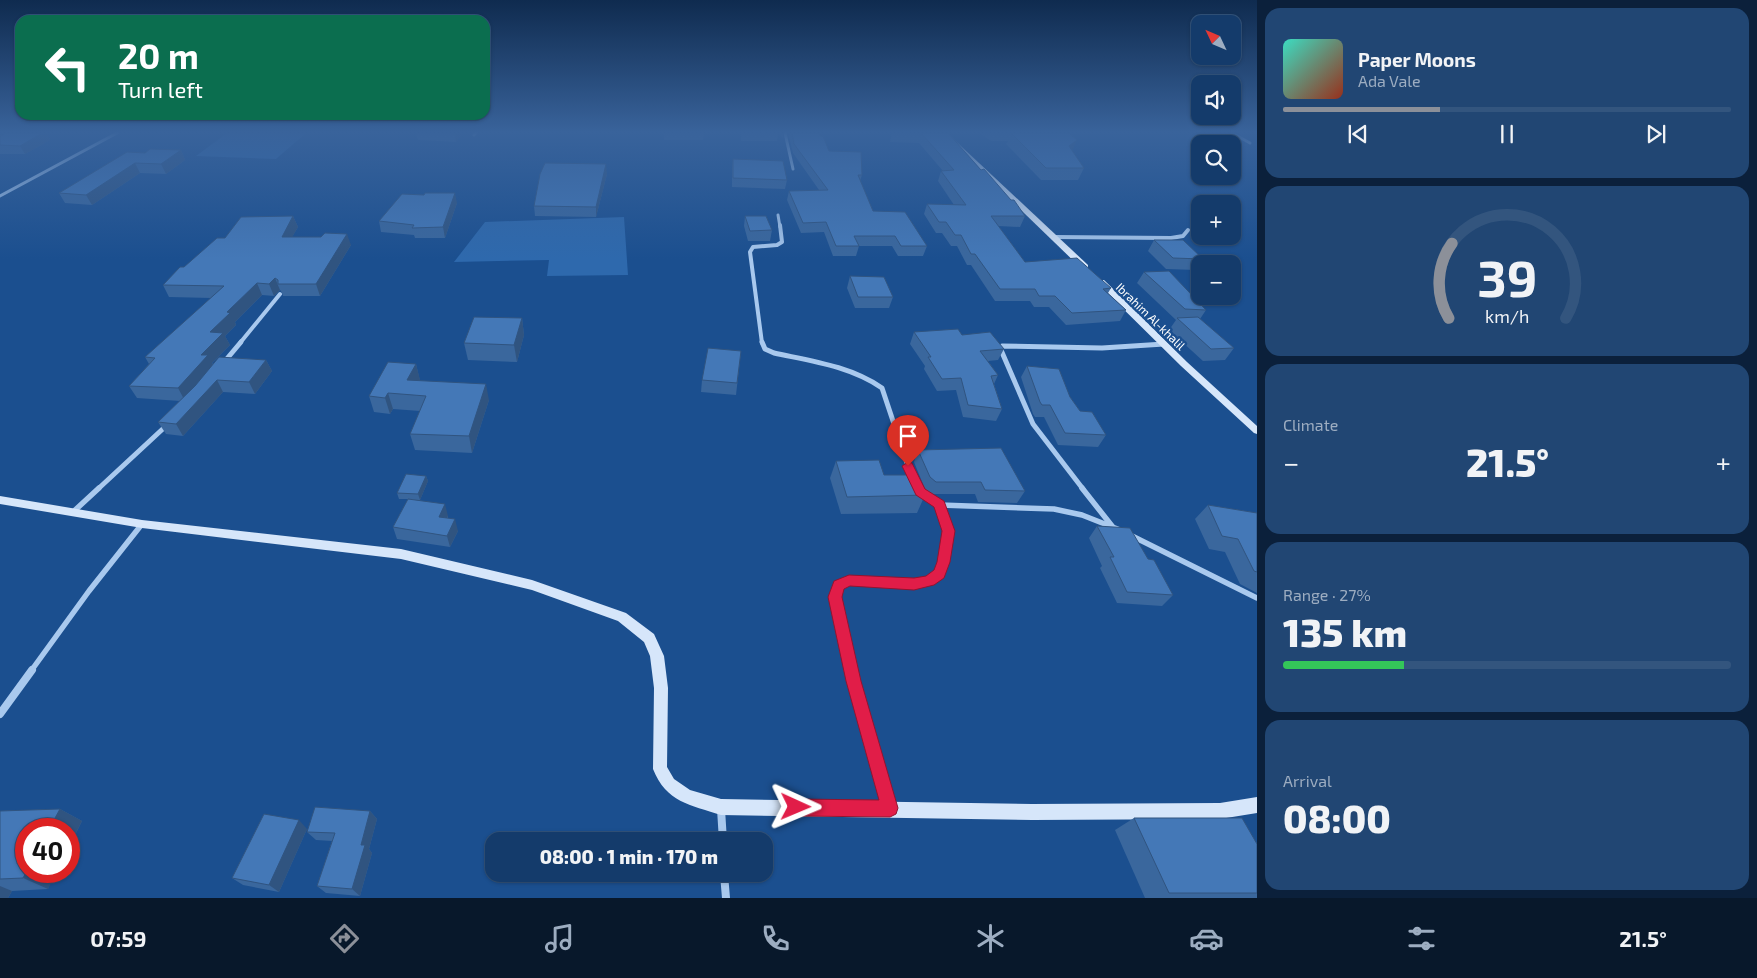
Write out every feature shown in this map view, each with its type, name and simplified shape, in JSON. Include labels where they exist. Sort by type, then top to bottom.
[{"type":"street","points":[[0,196],[39,175]]},
{"type":"street","points":[[989,175],[1089,270]]},
{"type":"street","points":[[778,215],[782,242],[777,245],[754,247],[750,252],[762,345],[765,350],[774,353],[859,375],[874,381],[882,388],[914,482],[920,492],[940,505],[1054,509],[1082,515],[1113,526],[1257,598]]},
{"type":"street","points":[[1055,237],[1171,238],[1183,236],[1188,230]]},
{"type":"street","name":"Ibrahim Al-khalil","points":[[1096,277],[1257,431]]},
{"type":"street","points":[[223,364],[280,294]]},
{"type":"street","points":[[1113,526],[1033,424],[1001,350],[1002,346],[1102,348],[1164,344]]},
{"type":"street","points":[[72,513],[173,419]]},
{"type":"street","points":[[1,501],[142,524],[401,554],[532,585],[597,607],[622,618],[649,638],[657,656],[661,688],[660,769],[669,784],[686,796],[721,806],[1032,812],[1210,812],[1257,804]]},
{"type":"street","points":[[890,808],[854,681],[835,597],[839,585],[849,580],[914,584],[930,581],[939,574],[944,562],[948,531],[940,505]]},
{"type":"street","points":[[0,714],[89,591],[142,524]]},
{"type":"street","points":[[721,806],[722,832]]},
{"type":"street","points":[[725,882],[726,898]]},
{"type":"shaded area","points":[[624,217],[628,275],[547,276],[549,260],[454,262],[485,222]]},
{"type":"building","points":[[89,175],[117,175],[86,195],[59,193]]},
{"type":"building","points":[[540,175],[603,175],[596,207],[534,206]]},
{"type":"building","points":[[733,175],[786,175],[787,180],[733,178]]},
{"type":"building","points":[[817,175],[862,175],[858,175],[873,211],[905,212],[927,246],[901,246],[895,236],[854,236],[859,246],[836,246],[826,222],[803,223],[789,191],[828,190]]},
{"type":"building","points":[[944,175],[989,175],[1011,200],[1014,200],[1025,216],[991,216],[1025,262],[1077,258],[1111,288],[1103,289],[1126,310],[1072,313],[1055,296],[1039,296],[1035,289],[1000,289],[975,254],[971,254],[961,235],[955,235],[946,222],[939,222],[927,204],[966,205]]},
{"type":"building","points":[[425,193],[455,193],[443,227],[412,228],[414,225],[379,221],[402,194],[424,195]]},
{"type":"building","points":[[293,216],[282,237],[321,237],[325,233],[347,234],[316,284],[278,284],[278,280],[275,278],[269,284],[257,283],[227,312],[230,313],[210,332],[223,333],[201,355],[208,355],[178,388],[129,386],[155,358],[145,357],[224,286],[163,285],[180,267],[184,267],[217,238],[225,238],[241,217]]},
{"type":"building","points":[[745,216],[766,216],[772,230],[750,231]]},
{"type":"building","points":[[1154,240],[1183,240],[1199,255],[1191,255],[1191,259],[1173,258]]},
{"type":"building","points":[[1169,271],[1191,294],[1191,305],[1201,305],[1206,310],[1185,309],[1144,272]]},
{"type":"building","points":[[850,276],[884,277],[893,297],[858,297]]},
{"type":"building","points":[[474,317],[522,318],[514,345],[464,343]]},
{"type":"building","points":[[1198,317],[1234,348],[1211,349],[1177,318]]},
{"type":"building","points":[[958,329],[962,335],[990,332],[1004,349],[980,351],[998,375],[991,376],[1002,409],[968,405],[961,378],[942,379],[928,357],[931,357],[914,332]]},
{"type":"building","points":[[708,348],[741,351],[737,383],[702,380]]},
{"type":"building","points":[[219,357],[266,360],[249,382],[217,380],[176,424],[158,422],[195,386]]},
{"type":"building","points":[[388,362],[416,364],[407,380],[486,384],[469,436],[410,434],[426,396],[388,393],[385,398],[369,396]]},
{"type":"building","points":[[1027,366],[1059,369],[1070,397],[1080,411],[1092,412],[1106,435],[1065,433],[1050,405],[1042,405],[1040,402]]},
{"type":"building","points":[[1001,448],[1025,491],[985,490],[981,482],[936,482],[930,477],[918,450]]},
{"type":"building","points":[[879,460],[884,475],[917,475],[925,495],[847,497],[836,461]]},
{"type":"building","points":[[406,474],[426,476],[418,494],[397,493]]},
{"type":"building","points":[[408,499],[445,504],[439,517],[455,519],[447,536],[393,527]]},
{"type":"building","points":[[1208,505],[1257,513],[1257,572],[1254,571],[1238,539],[1222,536]]},
{"type":"building","points":[[1097,526],[1130,528],[1148,559],[1154,560],[1173,595],[1127,592],[1110,557],[1114,557]]},
{"type":"building","points":[[315,807],[370,811],[361,845],[365,845],[352,889],[317,886],[335,833],[307,832]]},
{"type":"building","points":[[60,809],[55,818],[15,818],[15,878],[0,879],[0,811]]},
{"type":"building","points":[[264,814],[299,820],[269,885],[232,878]]},
{"type":"building","points":[[1134,818],[1242,818],[1257,844],[1257,893],[1169,893]]},
{"type":"route","points":[[796,807],[890,808],[854,681],[835,597],[839,585],[849,580],[914,584],[930,581],[939,574],[944,562],[948,531],[940,505],[920,492],[908,466]]}]
